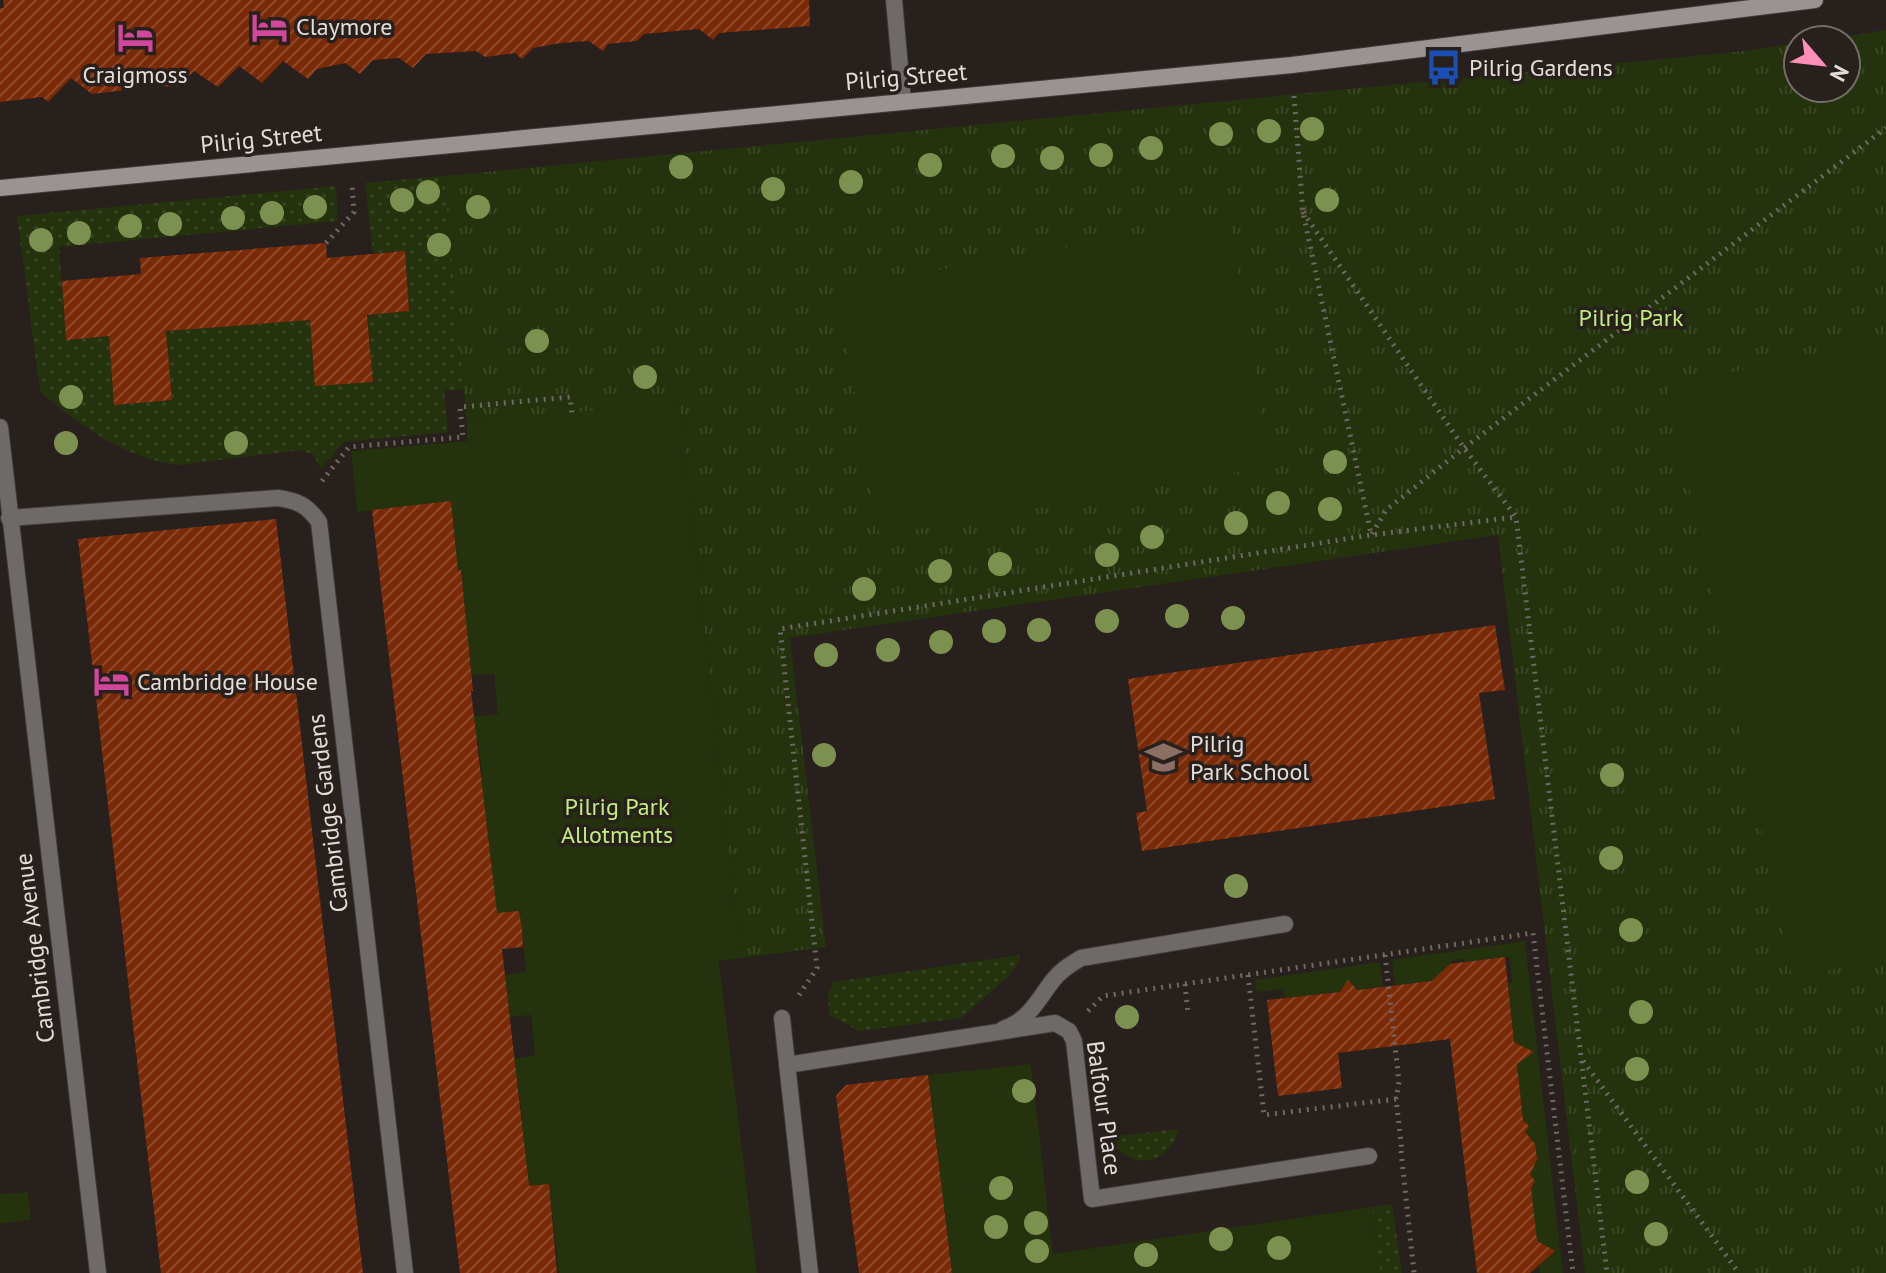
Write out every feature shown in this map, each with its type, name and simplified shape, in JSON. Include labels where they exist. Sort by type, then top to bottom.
[{"type":"street","points":[[894,0],[903,101]]},
{"type":"street","name":"Pilrig Street","points":[[0,188],[1292,65],[1725,6],[1815,0]]},
{"type":"street","name":"Cambridge Avenue","points":[[0,427],[98,1273]]},
{"type":"street","points":[[9,518],[278,498],[304,505]]},
{"type":"street","name":"Cambridge Gardens","points":[[304,505],[319,522],[405,1273]]},
{"type":"street","points":[[994,1033],[1023,1018],[1036,1007],[1054,979],[1081,958],[1285,924]]},
{"type":"street","points":[[782,1018],[810,1273]]},
{"type":"street","name":"Balfour Place","points":[[787,1065],[1055,1023],[1069,1031],[1074,1041],[1092,1199],[1369,1156]]},
{"type":"path","points":[[1292,65],[1303,212],[1371,535]]},
{"type":"path","points":[[1371,535],[1386,510],[1464,448],[1886,128]]},
{"type":"path","points":[[326,243],[354,212],[350,155]]},
{"type":"path","points":[[1303,212],[1464,448],[1516,517],[1607,1273]]},
{"type":"path","points":[[304,505],[349,447],[463,437],[460,407],[570,397],[572,413]]},
{"type":"path","points":[[782,1018],[817,968],[780,629],[1371,535],[1516,517]]},
{"type":"path","points":[[1069,1031],[1103,996],[1533,933],[1573,1273]]},
{"type":"path","points":[[1385,955],[1399,1082],[1396,1099],[1414,1273]]},
{"type":"path","points":[[1248,975],[1264,1115],[1396,1099]]},
{"type":"path","points":[[1185,984],[1188,1014]]},
{"type":"path","points":[[1582,1061],[1739,1273]]},
{"type":"path","points":[[1369,1156],[1402,1151]]},
{"type":"green space","name":"Pilrig Park","points":[[1886,30],[1886,1273],[1585,1273],[1498,535],[790,638],[826,947],[741,958],[679,402],[467,424],[444,176],[1782,45],[1782,104],[1862,104],[1862,34]]},
{"type":"green space","points":[[444,176],[464,389],[444,391],[448,432],[344,442],[321,469],[314,455],[301,450],[180,465],[123,449],[87,428],[40,391],[17,216],[336,186],[338,221],[59,247],[66,339],[109,336],[114,404],[172,400],[166,331],[310,320],[373,381],[367,315],[409,311],[405,251],[373,253],[365,183]]},
{"type":"green space","points":[[1228,219],[1271,466],[880,536],[836,288]]},
{"type":"green space","points":[[1886,337],[1886,955],[1793,980],[1668,387]]},
{"type":"green space","name":"Pilrig Park Allotments","points":[[679,401],[741,958],[719,961],[757,1273],[559,1273],[549,1185],[529,1186],[512,1120],[522,1119],[518,1084],[508,1084],[500,1061],[535,1055],[531,1015],[510,1017],[507,998],[490,977],[526,972],[522,930],[488,914],[482,865],[491,864],[487,827],[479,828],[474,778],[482,777],[478,741],[469,741],[459,718],[498,714],[494,674],[472,675],[455,605],[465,604],[461,571],[451,571],[451,501],[357,512],[351,451],[467,441],[467,424]]},
{"type":"green space","points":[[1525,941],[1563,1273],[1540,1273],[1539,1265],[1547,1258],[1537,1241],[1529,1174],[1537,1159],[1535,1145],[1524,1133],[1528,1126],[1523,1120],[1517,1065],[1525,1058],[1523,1046],[1514,1042],[1508,983],[1512,982],[1510,957],[1485,959],[1466,968],[1464,959],[1454,960],[1443,970],[1445,980],[1395,985],[1392,960]]},
{"type":"green space","points":[[1019,955],[1019,961],[1009,976],[961,1018],[859,1031],[829,1015],[828,994],[833,982]]},
{"type":"green space","points":[[1380,962],[1383,986],[1357,990],[1352,985],[1343,986],[1340,992],[1285,998],[1283,989],[1256,992],[1255,980]]},
{"type":"green space","points":[[1031,1064],[1053,1254],[1372,1207],[1380,1273],[952,1273],[928,1075]]},
{"type":"green space","points":[[1179,1129],[1166,1151],[1147,1160],[1127,1156],[1109,1137]]},
{"type":"green space","points":[[28,1192],[31,1220],[0,1224],[0,1194]]},
{"type":"green space","points":[[1392,1204],[1402,1273],[1380,1273],[1372,1207]]},
{"type":"building","points":[[3,0],[809,0],[810,26],[719,33],[713,40],[699,29],[644,34],[637,41],[608,44],[603,51],[589,41],[561,43],[533,48],[522,59],[515,53],[485,57],[476,51],[426,54],[413,68],[399,58],[373,60],[360,74],[345,63],[317,69],[308,79],[283,61],[262,83],[239,66],[218,87],[194,71],[179,86],[167,87],[148,74],[135,89],[92,94],[71,78],[48,102],[42,97],[0,102],[0,8],[4,8]]},
{"type":"building","points":[[326,243],[327,258],[405,251],[409,311],[367,315],[373,382],[315,386],[310,320],[166,331],[172,400],[114,405],[109,336],[66,340],[62,281],[141,274],[140,258]]},
{"type":"building","points":[[451,501],[497,913],[519,911],[522,930],[523,947],[502,949],[529,1186],[549,1184],[557,1273],[460,1273],[372,510]]},
{"type":"building","points":[[276,519],[363,1273],[161,1273],[78,539]]},
{"type":"building","points":[[1495,625],[1505,690],[1479,693],[1495,799],[1142,851],[1136,813],[1147,811],[1128,679]]},
{"type":"building","points":[[1505,957],[1514,1042],[1534,1052],[1517,1064],[1523,1120],[1529,1126],[1525,1132],[1535,1144],[1537,1159],[1530,1175],[1535,1181],[1531,1188],[1537,1241],[1555,1251],[1530,1273],[1477,1273],[1450,1039],[1338,1053],[1342,1088],[1278,1096],[1267,1000],[1340,992],[1348,980],[1357,990],[1432,981],[1450,964]]},
{"type":"building","points":[[928,1075],[952,1273],[859,1273],[836,1096],[846,1085]]},
{"type":"place","name":"Claymore","points":[[270,27]]},
{"type":"place","name":"Craigmoss","points":[[135,38]]},
{"type":"place","name":"Pilrig Gardens","points":[[1443,68]]},
{"type":"place","name":"Cambridge House","points":[[111,682]]},
{"type":"place","name":"Pilrig Park School","points":[[1164,758]]}]
